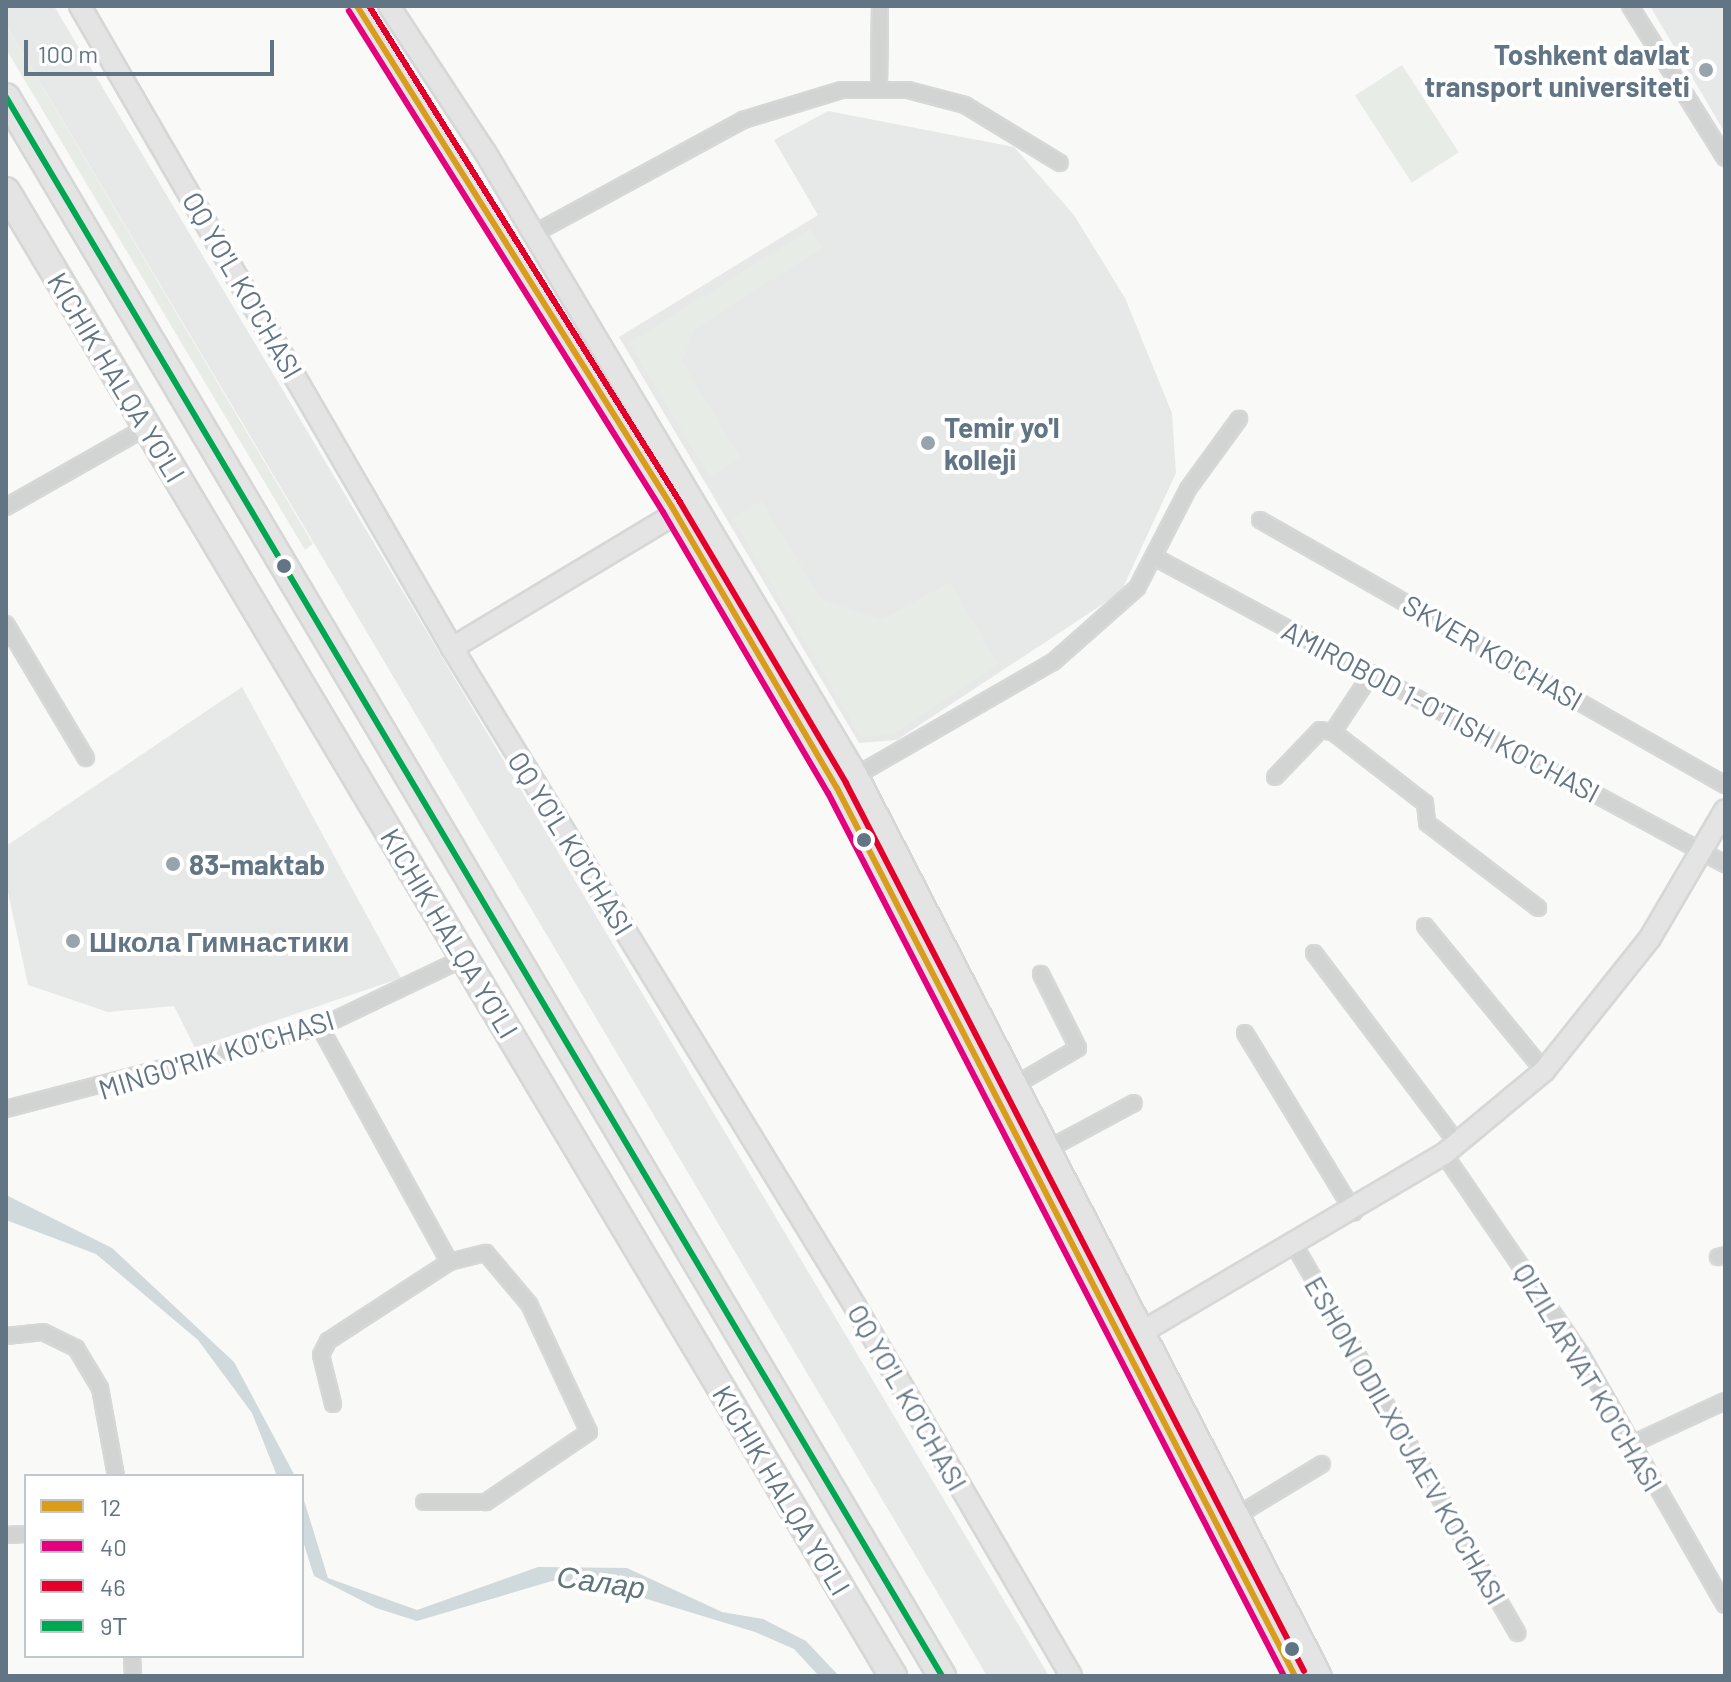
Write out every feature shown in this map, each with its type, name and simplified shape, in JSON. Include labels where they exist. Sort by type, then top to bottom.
[{"type":"highway","name":"KICHIK HALQA YO'LI","points":[[6,97],[942,1676]]},
{"type":"highway","name":"KICHIK HALQA YO'LI","points":[[6,191],[13,218],[147,427],[893,1676]]},
{"type":"main road","name":"OQ YO'L KO'CHASI","points":[[80,6],[452,648],[1071,1676]]},
{"type":"main road","points":[[357,6],[510,247],[857,775],[1321,1676]]},
{"type":"main road","points":[[373,30],[391,10],[535,233],[837,788],[1295,1676]]},
{"type":"main road","points":[[510,247],[535,233]]},
{"type":"main road","points":[[452,648],[684,508]]},
{"type":"main road","points":[[837,788],[857,775]]},
{"type":"main road","points":[[1125,1342],[1296,1248],[1354,1212],[1451,1149],[1544,1071],[1631,966],[1725,810]]},
{"type":"main road","points":[[1273,1633],[1294,1624]]},
{"type":"street","points":[[879,87],[880,6]]},
{"type":"street","points":[[1630,6],[1725,158]]},
{"type":"street","points":[[535,233],[743,120],[803,99],[879,87],[965,105],[1060,163]]},
{"type":"street","points":[[857,775],[1053,662],[1137,588],[1156,558],[1188,489],[1239,419]]},
{"type":"street","points":[[6,507],[147,427]]},
{"type":"street","name":"SKVER KO'CHASI","points":[[1260,520],[1725,785]]},
{"type":"street","name":"AMIROBOD 1-O'TISH KO'CHASI","points":[[1156,558],[1725,864]]},
{"type":"street","points":[[6,624],[86,758]]},
{"type":"street","points":[[1333,732],[1372,673]]},
{"type":"street","points":[[1275,777],[1320,730],[1333,732],[1425,803],[1427,823],[1538,908]]},
{"type":"street","points":[[1425,926],[1544,1071]]},
{"type":"street","name":"QIZILARVAT KO'CHASI","points":[[1314,953],[1451,1149],[1581,1354],[1632,1444],[1719,1580],[1725,1605]]},
{"type":"street","name":"MINGO'RIK KO'CHASI","points":[[6,1109],[320,1027],[464,958]]},
{"type":"street","points":[[1017,1084],[1078,1048],[1041,974]]},
{"type":"street","points":[[320,1027],[449,1262]]},
{"type":"street","points":[[1245,1033],[1354,1212]]},
{"type":"street","points":[[1050,1148],[1134,1103]]},
{"type":"street","name":"ESHON ODILXO'JAEV KO'CHASI","points":[[1296,1248],[1517,1633]]},
{"type":"street","points":[[333,1404],[321,1355],[328,1341],[449,1262],[486,1253],[529,1304],[589,1432],[486,1502],[424,1502]]},
{"type":"street","points":[[6,1336],[43,1332],[76,1348],[100,1388],[116,1474]]},
{"type":"street","points":[[1632,1444],[1725,1401]]},
{"type":"street","points":[[1238,1515],[1322,1464]]},
{"type":"shaded area","points":[[6,6],[54,6],[1049,1676],[987,1676],[6,25]]},
{"type":"shaded area","name":"Toshkent davlat transport universiteti","points":[[1650,6],[1725,6],[1725,133]]},
{"type":"shaded area","points":[[6,25],[313,544],[305,550],[6,49]]},
{"type":"shaded area","points":[[1402,65],[1459,152],[1412,183],[1355,95]]},
{"type":"shaded area","name":"Temir yo'l kolleji","points":[[828,111],[1014,147],[1074,215],[1125,298],[1172,413],[1176,473],[1121,592],[897,740],[859,743],[619,337],[818,215],[774,140]]},
{"type":"shaded area","points":[[811,229],[822,248],[694,329],[682,362],[740,457],[710,477],[629,343]]},
{"type":"shaded area","points":[[761,501],[822,600],[882,620],[950,582],[998,665],[894,734],[861,737],[733,519]]},
{"type":"shaded area","name":"83-maktab","points":[[242,687],[401,978],[195,1048],[174,1006],[108,1012],[28,985],[6,883],[6,846]]},
{"type":"water","points":[[6,1195],[112,1248],[234,1362],[294,1474],[276,1474],[252,1413],[198,1340],[96,1254],[6,1220]]},
{"type":"water","name":"Салар","points":[[304,1500],[328,1578],[417,1610],[538,1567],[627,1568],[722,1612],[763,1619],[806,1641],[839,1676],[819,1676],[794,1649],[755,1632],[591,1582],[552,1581],[417,1621],[376,1608],[314,1576],[304,1544]]},
{"type":"transit line","name":"12","points":[[357,6],[672,507],[837,788],[1295,1676]]},
{"type":"transit line","name":"46","points":[[369,6],[680,502],[846,783],[1304,1671]]},
{"type":"transit line","name":"40","points":[[349,11],[663,512],[828,793],[1284,1676]]},
{"type":"transit line","name":"9Т","points":[[6,97],[942,1676]]},
{"type":"place","name":"Toshkent davlat transport universiteti","points":[[1706,70]]},
{"type":"place","name":"Temir yo'l kolleji","points":[[928,443]]},
{"type":"place","name":"83-maktab","points":[[173,864]]},
{"type":"place","name":"Школа Гимнастики","points":[[73,941]]}]
